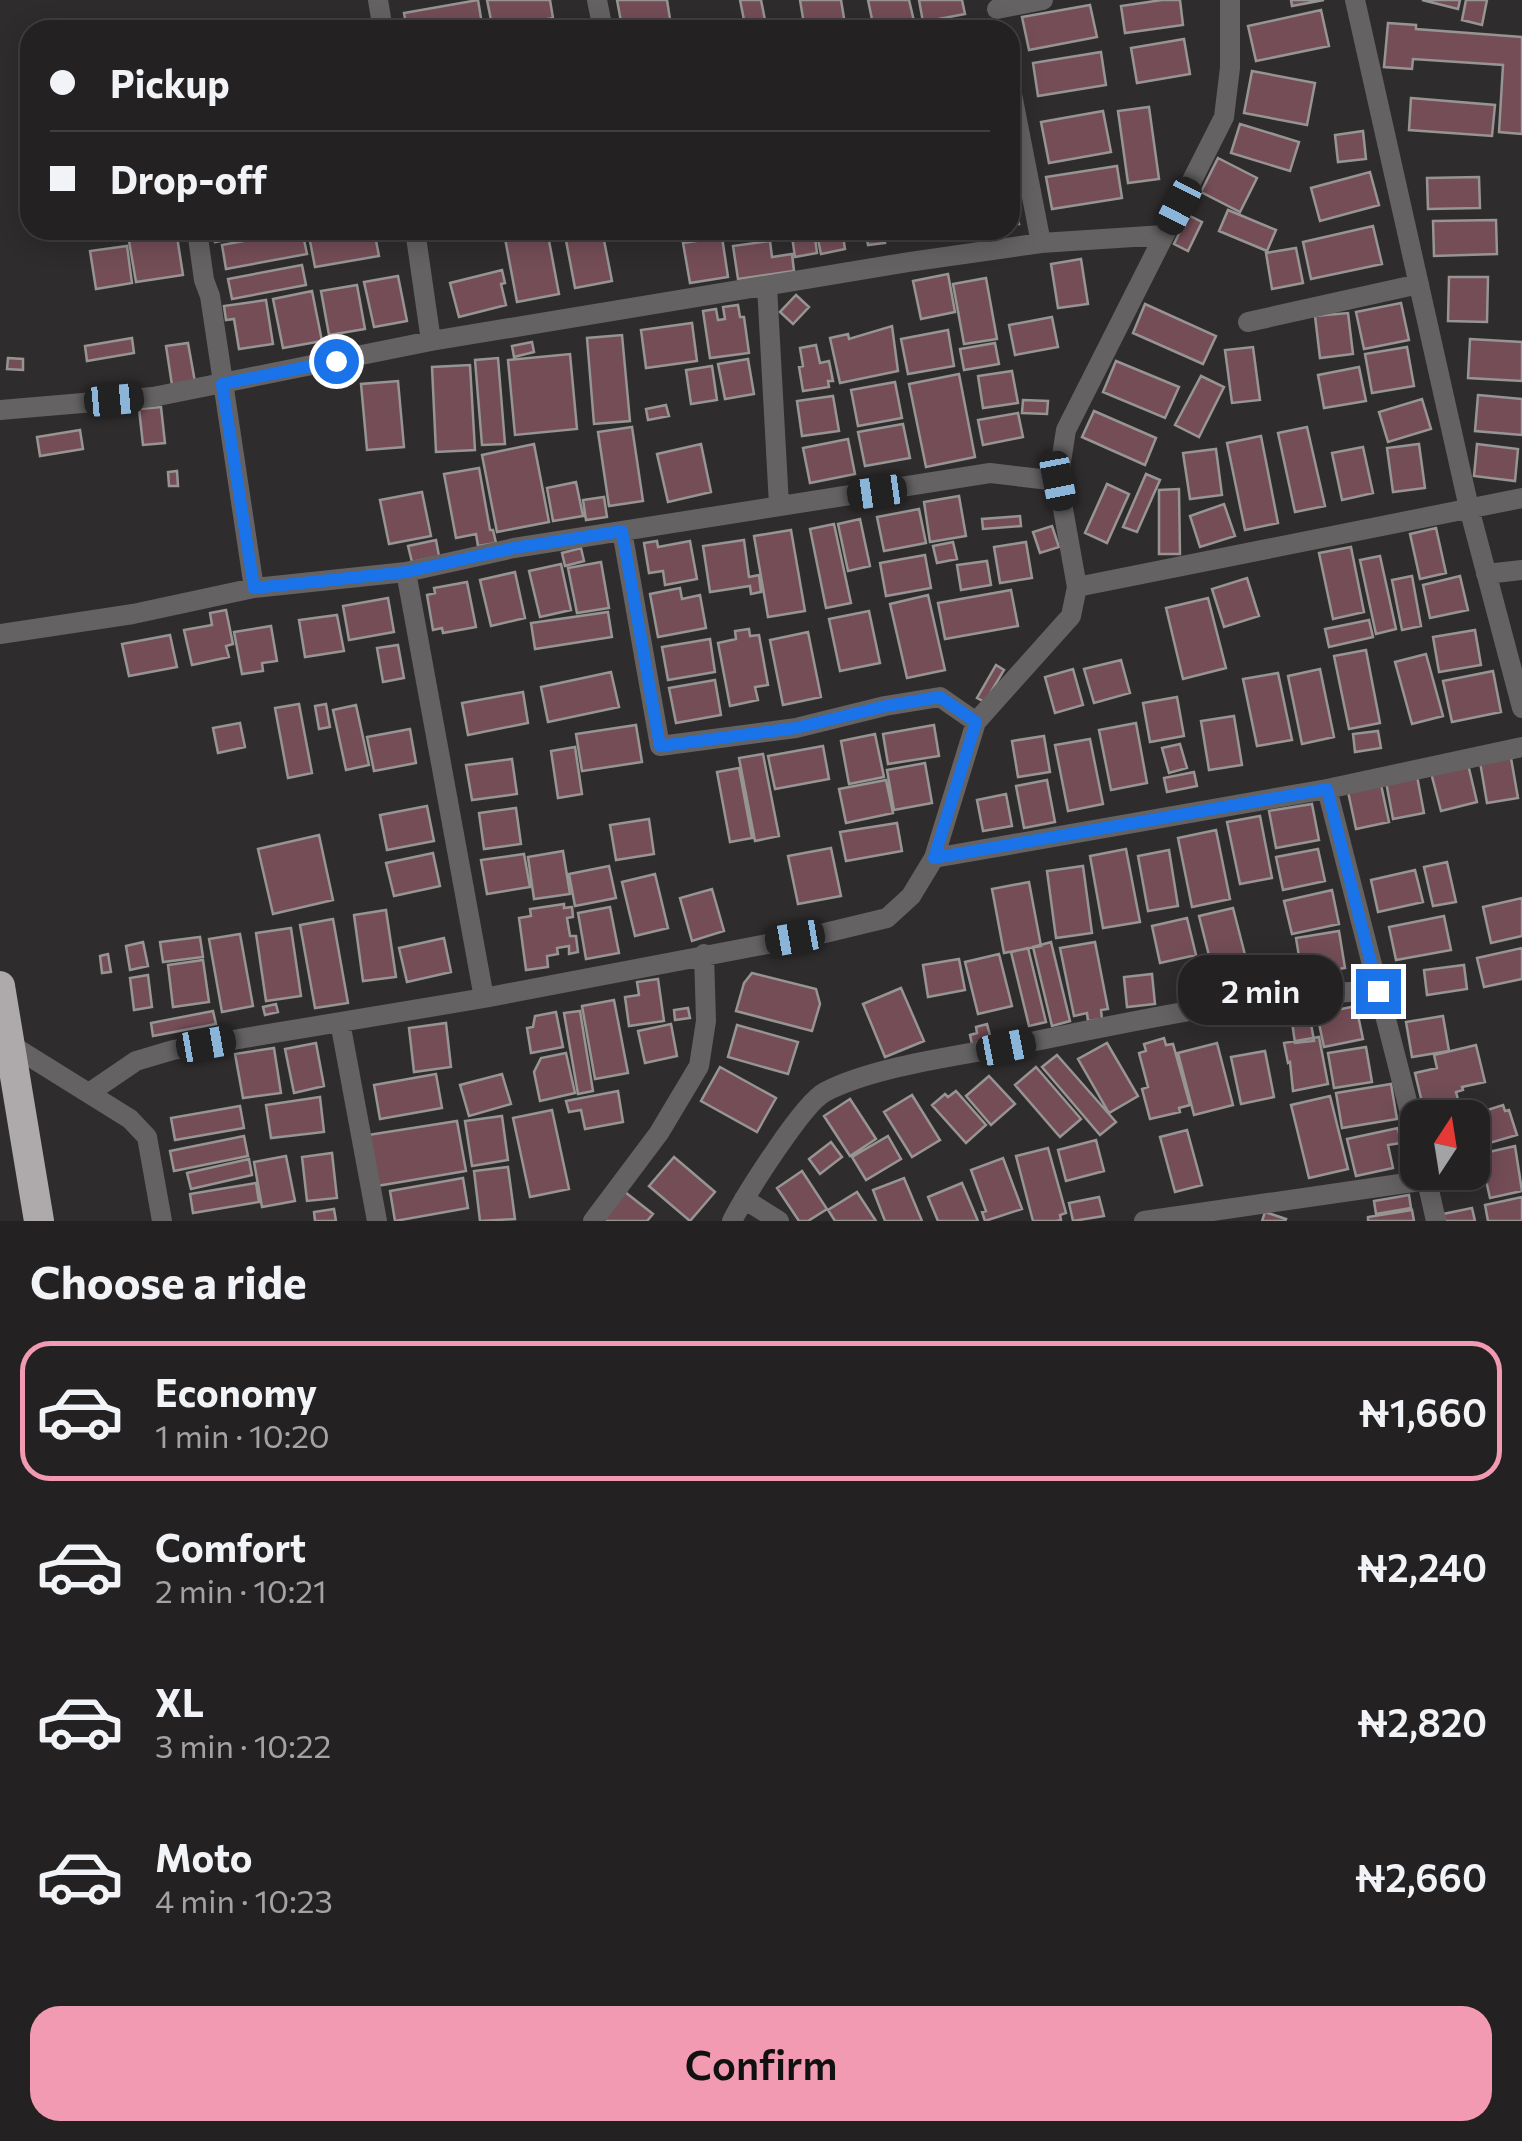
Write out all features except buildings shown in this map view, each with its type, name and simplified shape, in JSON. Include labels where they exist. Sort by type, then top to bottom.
[{"type":"highway","points":[[0,986],[39,1221]]},
{"type":"street","points":[[997,13],[1043,0]]},
{"type":"street","points":[[89,1094],[136,1062],[173,1050],[484,998],[825,933],[887,918],[911,896],[934,858],[976,722],[1070,616],[1078,588],[1058,481],[1066,430],[1224,117],[1230,68],[1230,0]]},
{"type":"street","points":[[1355,0],[1469,508],[1522,708]]},
{"type":"street","points":[[1020,135],[1041,243]]},
{"type":"street","points":[[0,410],[153,397],[431,340],[1041,243],[1164,236]]},
{"type":"street","points":[[198,240],[210,296],[254,588]]},
{"type":"street","points":[[416,240],[431,340]]},
{"type":"street","points":[[1248,322],[1419,284]]},
{"type":"street","points":[[768,286],[779,505]]},
{"type":"street","points":[[0,634],[134,614],[254,588],[406,572],[514,548],[990,473],[1058,481]]},
{"type":"street","points":[[1078,588],[1522,498]]},
{"type":"street","points":[[622,531],[660,746],[796,728],[940,697],[976,722]]},
{"type":"street","points":[[1486,574],[1522,570]]},
{"type":"street","points":[[406,572],[484,998]]},
{"type":"street","points":[[934,858],[1327,789],[1522,748]]},
{"type":"street","points":[[1327,789],[1406,1100]]},
{"type":"street","points":[[593,1221],[659,1133],[699,1066],[706,1022],[704,954]]},
{"type":"street","points":[[732,1221],[821,1093],[966,1054],[1250,1000],[1378,991]]},
{"type":"street","points":[[340,1022],[377,1221]]},
{"type":"street","points":[[8,1043],[130,1119],[147,1137],[162,1221]]},
{"type":"street","points":[[1144,1221],[1400,1180]]},
{"type":"street","points":[[1429,1190],[1436,1221]]},
{"type":"street","points":[[744,1199],[779,1221]]},
{"type":"route","points":[[336,361],[222,384],[254,588],[406,572],[514,548],[622,531],[660,746],[796,728],[940,697],[976,722],[934,858],[1327,789],[1378,991]]}]
